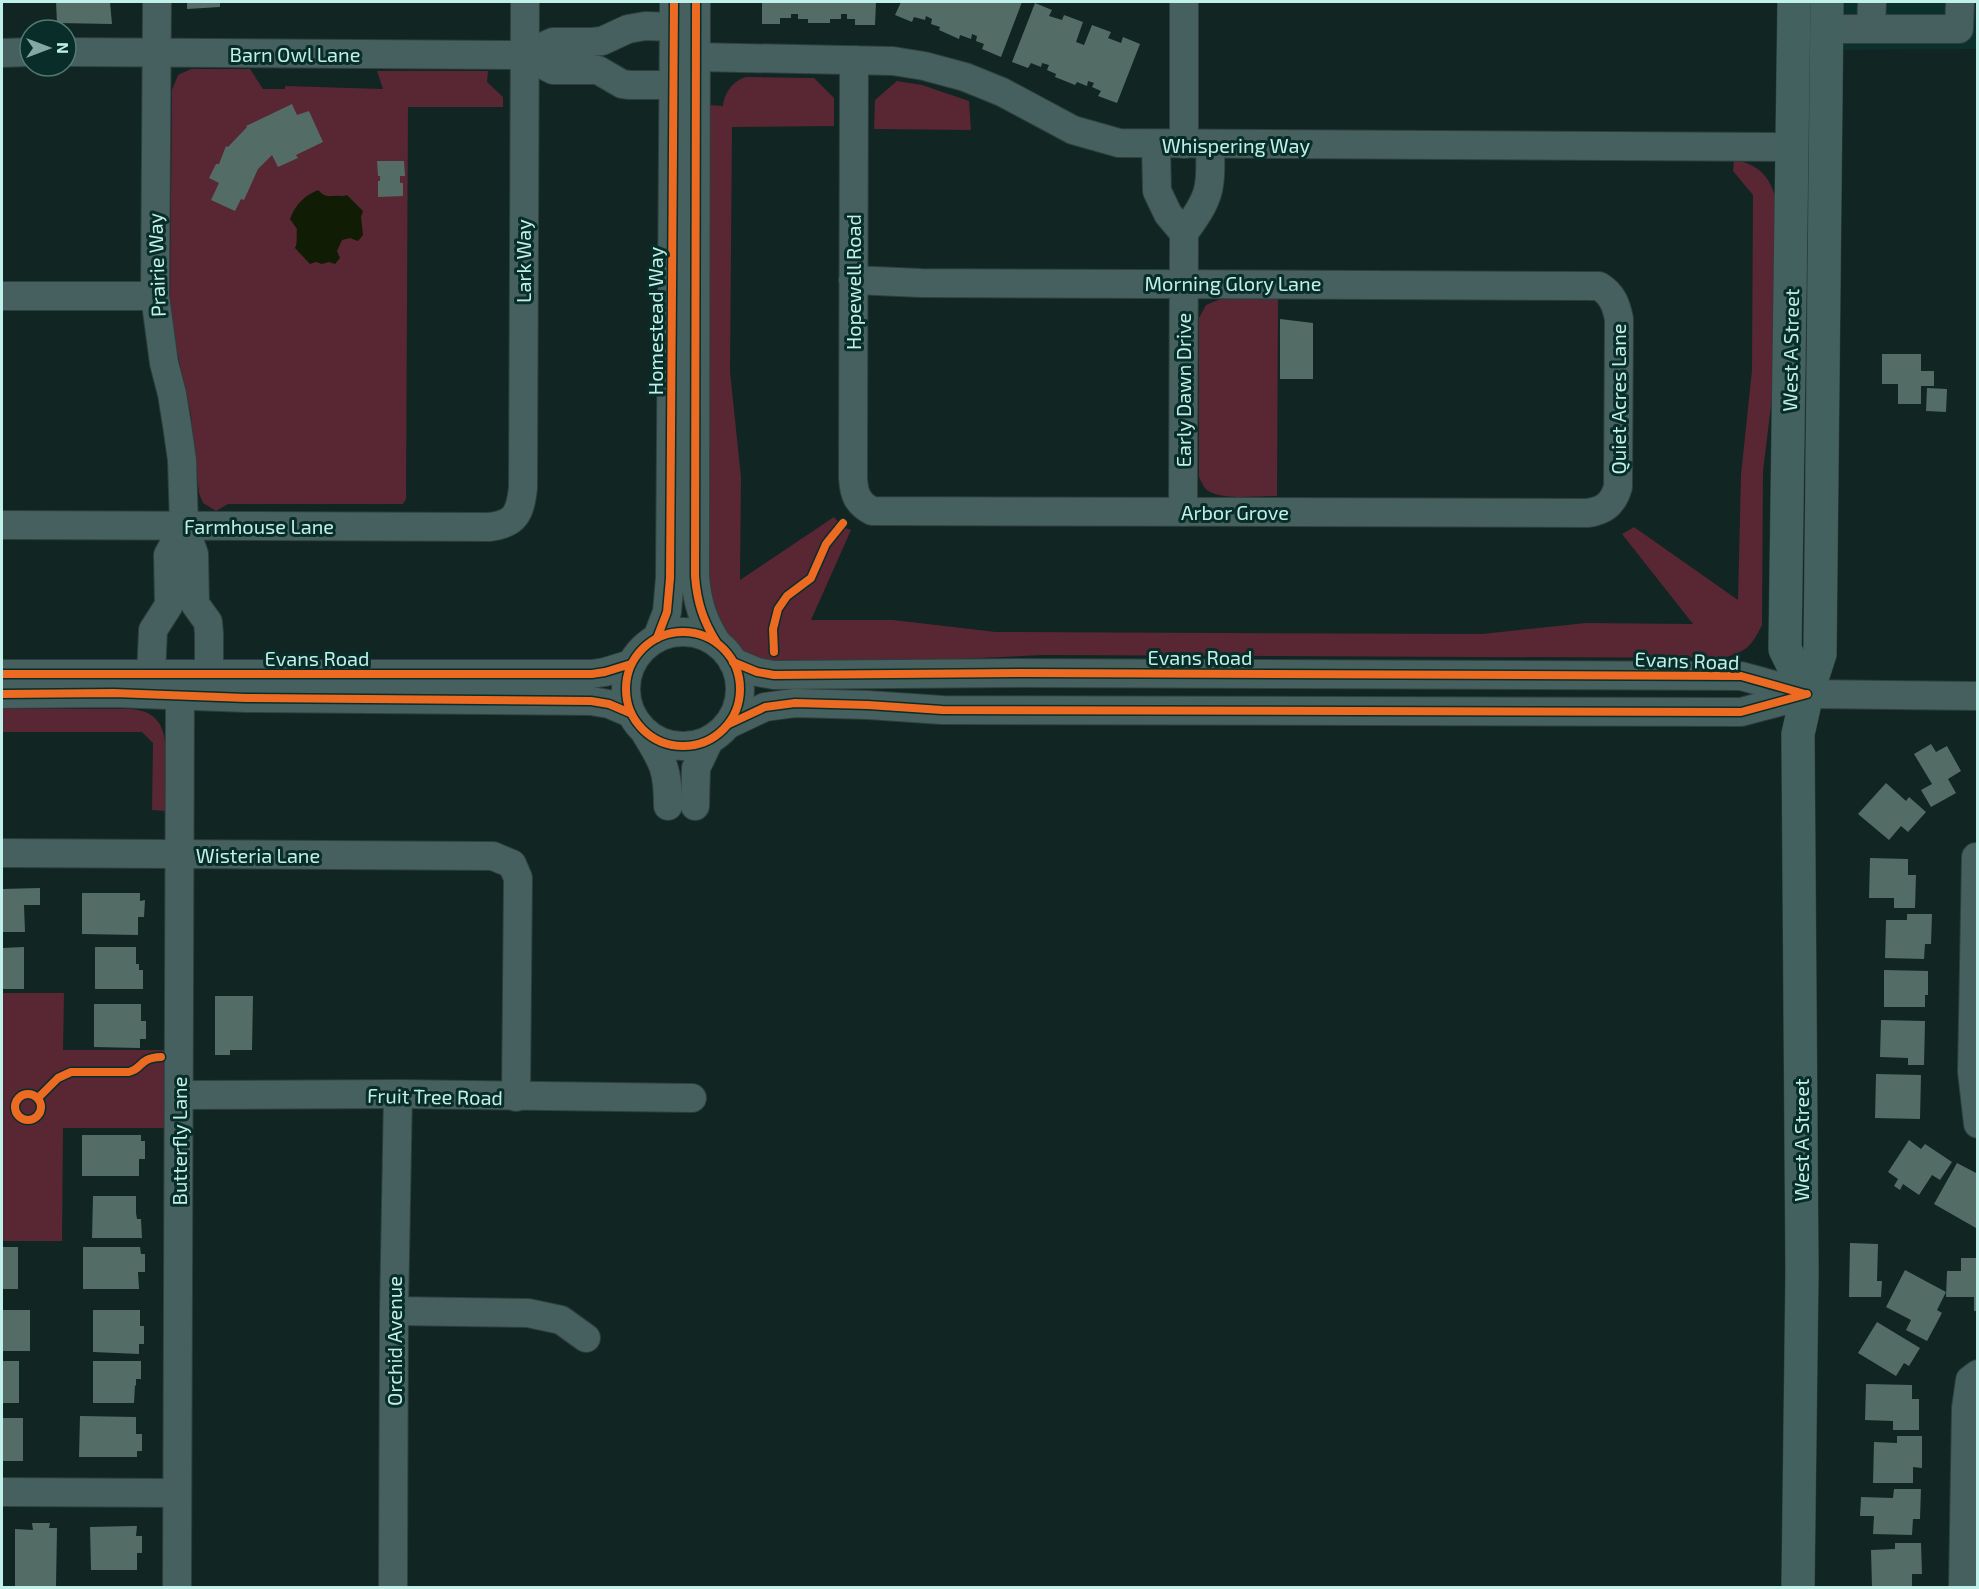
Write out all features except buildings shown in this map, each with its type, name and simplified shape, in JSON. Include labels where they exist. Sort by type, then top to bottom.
[{"type":"main road","name":"West A Street","points":[[1794,2],[1785,649],[1807,694]]},
{"type":"main road","name":"West A Street","points":[[1798,1587],[1802,1260],[1798,734],[1807,694],[1820,654],[1826,16]]},
{"type":"street","name":"Prairie Way","points":[[157,2],[155,296],[164,363],[177,426],[184,526]]},
{"type":"street","name":"Lark Way","points":[[514,518],[521,502],[523,488],[525,2]]},
{"type":"street","name":"Homestead Way","points":[[696,2],[695,576],[696,598],[706,626],[725,652]]},
{"type":"street","points":[[1871,30],[1872,2]]},
{"type":"street","points":[[1826,16],[1871,30],[1959,29],[1960,2]]},
{"type":"street","points":[[1156,144],[1157,191],[1168,214],[1184,233],[1201,209],[1209,191],[1197,145],[1178,4]]},
{"type":"street","name":"Barn Owl Lane","points":[[78,52],[524,55],[553,42],[603,40],[628,29],[645,27],[674,14]]},
{"type":"street","name":"Homestead Way","points":[[657,638],[667,612],[670,578],[674,14]]},
{"type":"street","points":[[673,85],[696,57],[674,14]]},
{"type":"street","points":[[603,40],[603,72]]},
{"type":"street","points":[[2,53],[18,52]]},
{"type":"street","name":"Barn Owl Lane","points":[[524,55],[553,70],[603,72],[622,84],[673,85]]},
{"type":"street","name":"Whispering Way","points":[[696,57],[893,61],[924,66],[965,77],[1002,92],[1073,130],[1098,139],[1119,143],[1792,147]]},
{"type":"street","name":"Hopewell Road","points":[[854,60],[852,461],[854,490],[860,503]]},
{"type":"street","name":"Early Dawn Drive","points":[[1183,512],[1184,233]]},
{"type":"street","name":"Morning Glory Lane","points":[[853,280],[1594,284],[1599,285],[1610,294]]},
{"type":"street","name":"Quiet Acres Lane","points":[[1610,294],[1617,305],[1619,319],[1618,487],[1610,504]]},
{"type":"street","points":[[2,296],[155,296]]},
{"type":"street","name":"Arbor Grove","points":[[860,503],[872,511],[1587,513],[1598,512],[1610,504]]},
{"type":"street","name":"Farmhouse Lane","points":[[2,525],[502,526],[514,518]]},
{"type":"street","points":[[182,604],[160,616],[153,630],[151,675],[180,695],[209,674],[208,622],[182,604],[168,555],[184,526]]},
{"type":"street","points":[[681,632],[700,635],[725,652],[739,681],[739,700],[696,768],[682,806],[658,753],[638,724],[625,689],[631,664],[642,649],[657,638],[681,632]]},
{"type":"street","name":"Evans Road","points":[[725,652],[757,672],[774,675],[1741,676],[1807,694],[1977,696]]},
{"type":"street","name":"Evans Road","points":[[2,674],[592,674],[631,664]]},
{"type":"street","points":[[1224,674],[1225,710]]},
{"type":"street","name":"Evans Road","points":[[2,694],[114,693],[591,701],[609,704],[638,724]]},
{"type":"street","name":"Evans Road","points":[[719,733],[765,707],[795,704],[868,705],[942,710],[1741,712],[1807,694]]},
{"type":"street","name":"Butterfly Lane","points":[[177,1587],[180,695]]},
{"type":"street","points":[[638,724],[664,744],[683,747],[696,746],[719,733]]},
{"type":"street","name":"Wisteria Lane","points":[[2,853],[493,856],[512,864],[518,878],[516,1097]]},
{"type":"street","points":[[1976,857],[1972,1072],[1977,1124]]},
{"type":"street","name":"Fruit Tree Road","points":[[179,1095],[398,1094],[692,1098]]},
{"type":"street","name":"Orchid Avenue","points":[[393,1587],[398,1094]]},
{"type":"street","points":[[394,1311],[528,1313],[561,1320],[586,1338]]},
{"type":"street","points":[[1964,1587],[1966,1408],[1970,1380],[1977,1374]]},
{"type":"street","points":[[2,1492],[177,1493]]},
{"type":"shaded area","points":[[1841,2],[1977,2],[1977,49],[1841,50]]},
{"type":"shaded area","points":[[191,69],[250,69],[263,89],[285,89],[285,86],[383,89],[377,71],[488,71],[487,82],[503,97],[503,107],[408,107],[406,499],[403,504],[228,504],[216,511],[203,503],[199,493],[191,415],[175,342],[170,301],[172,90],[178,75]]},
{"type":"shaded area","points":[[746,77],[814,78],[834,98],[834,126],[732,127],[730,372],[741,477],[740,580],[834,517],[843,527],[851,530],[811,620],[893,620],[996,632],[1482,634],[1586,623],[1693,624],[1622,534],[1634,527],[1738,600],[1741,475],[1752,370],[1753,195],[1733,171],[1734,160],[1751,165],[1764,174],[1777,204],[1775,373],[1763,471],[1762,625],[1747,647],[1723,658],[1043,655],[851,664],[774,664],[739,652],[730,643],[709,603],[709,105],[723,106],[730,88],[737,81]]},
{"type":"shaded area","points":[[897,81],[922,85],[969,101],[971,130],[874,129],[875,100]]},
{"type":"shaded area","points":[[318,190],[327,196],[347,195],[363,211],[361,217],[363,235],[358,241],[350,238],[342,240],[337,251],[340,258],[335,264],[316,262],[310,264],[295,248],[297,229],[290,219],[301,202]]},
{"type":"shaded area","points":[[1223,298],[1278,298],[1277,496],[1233,497],[1217,494],[1206,489],[1199,477],[1199,318],[1206,305]]},
{"type":"shaded area","points":[[2,709],[131,709],[143,711],[152,716],[158,722],[165,739],[166,811],[152,810],[153,743],[142,732],[2,732]]},
{"type":"shaded area","points":[[2,993],[64,993],[63,1050],[165,1050],[164,1128],[63,1128],[62,1241],[2,1241]]},
{"type":"cycle path","points":[[657,638],[667,612],[670,578],[674,2]]},
{"type":"cycle path","points":[[696,2],[695,576],[702,611],[717,643]]},
{"type":"cycle path","points":[[774,652],[773,629],[778,609],[787,596],[811,578],[826,544],[843,523]]},
{"type":"cycle path","points":[[683,632],[705,636],[724,648],[736,667],[740,689],[736,711],[724,730],[705,742],[683,746],[661,742],[642,730],[630,711],[626,689],[630,667],[642,648],[661,636],[683,632]]},
{"type":"cycle path","points":[[733,662],[757,672],[774,675],[1024,673],[1741,676],[1805,694]]},
{"type":"cycle path","points":[[2,674],[592,674],[631,664]]},
{"type":"cycle path","points":[[2,694],[114,693],[246,698],[591,701],[609,704],[630,713]]},
{"type":"cycle path","points":[[729,724],[765,707],[795,703],[942,710],[1741,712],[1807,694]]},
{"type":"cycle path","points":[[38,1098],[58,1078],[71,1072],[129,1072],[148,1059],[161,1057]]},
{"type":"cycle path","points":[[28,1094],[37,1098],[41,1107],[37,1116],[28,1120],[19,1116],[15,1107],[19,1098],[28,1094]]}]
